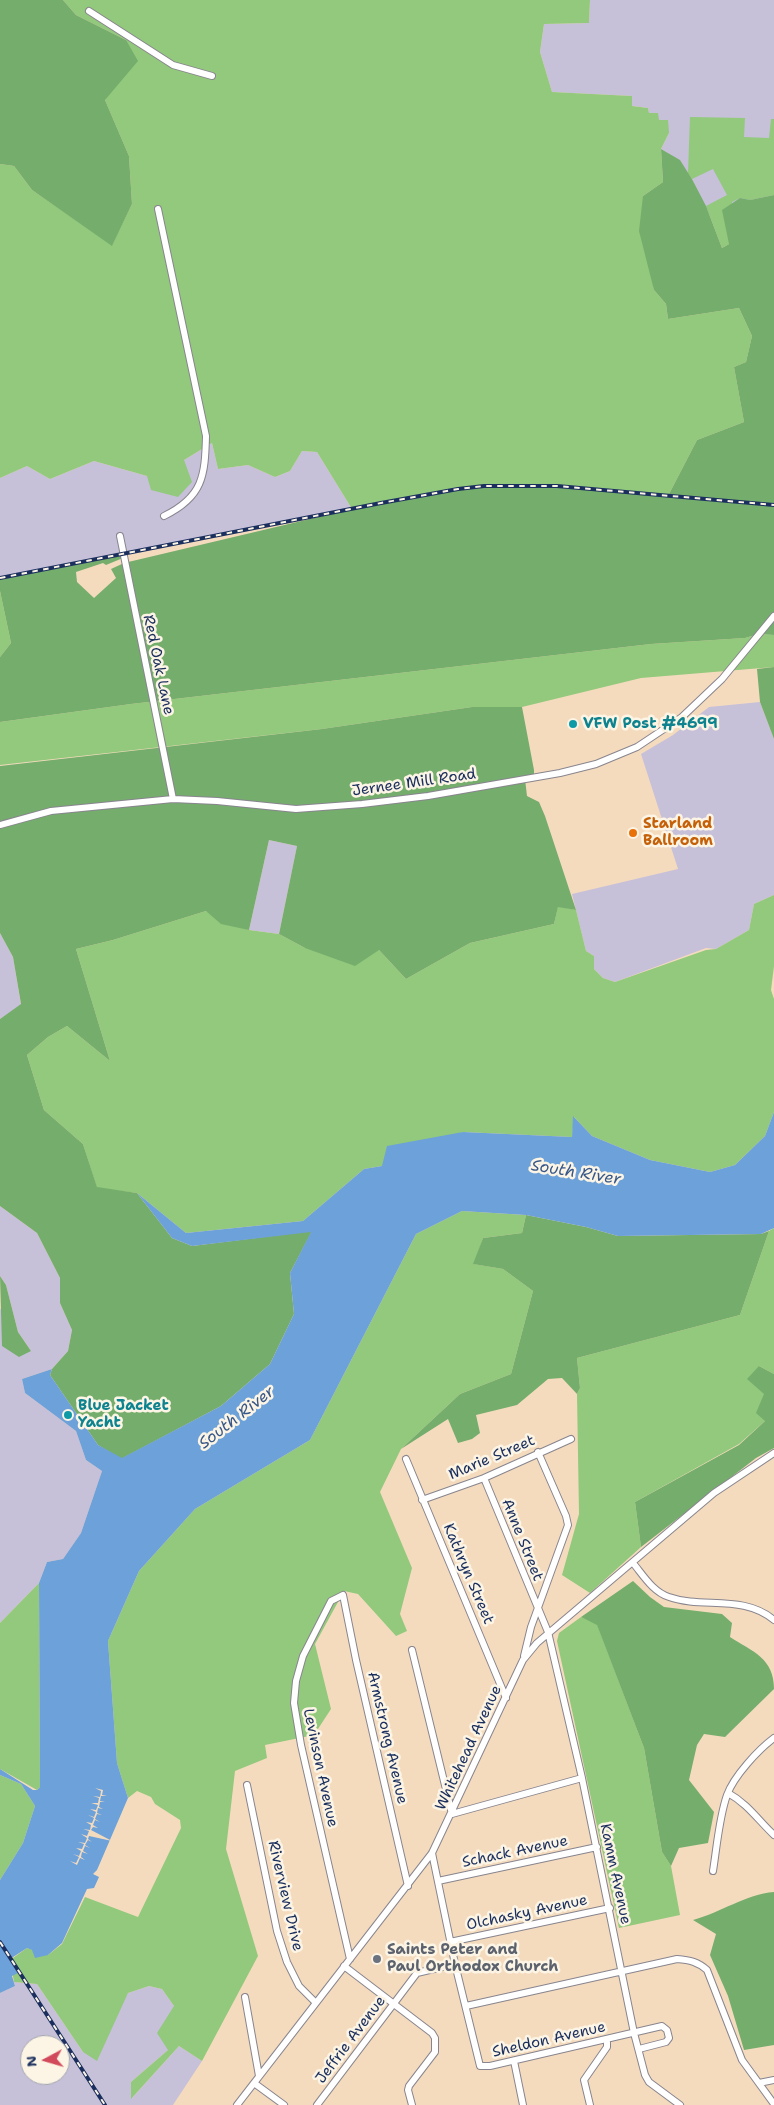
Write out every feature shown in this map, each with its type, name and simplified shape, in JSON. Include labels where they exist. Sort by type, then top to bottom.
[{"type":"street","points":[[89,11],[173,65],[212,76]]},
{"type":"street","points":[[158,209],[206,436],[206,460],[199,485],[192,498],[178,509],[164,516]]},
{"type":"street","name":"Red Oak Lane","points":[[120,536],[173,799]]},
{"type":"street","name":"Jernee Mill Road","points":[[0,825],[51,811],[173,799],[217,800],[296,809],[312,808],[428,796],[560,773],[596,764],[637,747],[682,717],[722,678],[774,616]]},
{"type":"street","name":"Marie Street","points":[[422,1500],[484,1478],[538,1452],[571,1439]]},
{"type":"street","points":[[523,1660],[531,1627],[568,1525],[566,1516],[538,1452]]},
{"type":"street","name":"Whitehead Avenue","points":[[237,2105],[432,1853],[523,1660],[548,1632],[633,1563],[714,1493],[774,1452]]},
{"type":"street","name":"Kathryn Street","points":[[406,1459],[506,1698]]},
{"type":"street","name":"Anne Street","points":[[484,1478],[548,1632]]},
{"type":"street","points":[[633,1563],[656,1590],[669,1597],[746,1606],[766,1614],[774,1620]]},
{"type":"street","name":"Armstrong Avenue","points":[[344,1595],[356,1660],[408,1886]]},
{"type":"street","name":"Levinson Avenue","points":[[344,1595],[331,1601],[303,1656],[296,1681],[294,1703],[300,1745],[350,1959]]},
{"type":"street","name":"Kamm Avenue","points":[[548,1632],[582,1778],[634,2033],[645,2075],[649,2082],[680,2105]]},
{"type":"street","points":[[412,1650],[452,1814],[582,1778]]},
{"type":"street","points":[[713,1871],[728,1794],[750,1762],[774,1738]]},
{"type":"street","name":"Riverview Drive","points":[[247,1785],[277,1931],[287,1962],[299,1986],[316,2003]]},
{"type":"street","points":[[728,1794],[752,1809],[774,1835]]},
{"type":"street","name":"Schack Avenue","points":[[438,1881],[597,1847]]},
{"type":"street","points":[[432,1853],[454,1964],[466,2006],[677,1959],[698,1963],[707,1970],[712,1980],[742,2060],[774,2104]]},
{"type":"street","name":"Olchasky Avenue","points":[[450,1942],[610,1908]]},
{"type":"street","name":"Jeffrie Avenue","points":[[317,2105],[417,1973],[454,1964]]},
{"type":"street","points":[[344,1966],[432,2032],[435,2038],[435,2052],[408,2090],[412,2105]]},
{"type":"street","points":[[245,1997],[260,2076]]},
{"type":"street","name":"Sheldon Avenue","points":[[466,2006],[480,2066],[483,2067],[662,2026],[667,2030],[669,2034],[666,2042],[638,2048]]},
{"type":"street","points":[[590,2105],[584,2080],[606,2047],[607,2040]]},
{"type":"street","points":[[514,2061],[523,2105]]},
{"type":"street","points":[[759,2083],[774,2080]]},
{"type":"street","points":[[254,2083],[284,2105]]},
{"type":"shaded area","points":[[590,0],[774,0],[774,195],[750,200],[710,216],[692,179],[680,161],[661,149],[669,133],[659,120],[649,113],[648,108],[632,106],[632,96],[552,92],[540,52],[544,24],[589,23]]},
{"type":"shaded area","points":[[212,443],[218,469],[248,465],[275,477],[290,471],[302,451],[317,452],[352,509],[0,578],[0,478],[27,466],[50,479],[94,461],[147,476],[184,460]]},
{"type":"shaded area","points":[[760,702],[774,739],[774,895],[754,904],[749,930],[716,949],[706,948],[615,982],[603,978],[594,969],[594,956],[586,951],[572,894],[678,869],[641,754],[673,735],[709,707]]},
{"type":"shaded area","points":[[269,840],[297,846],[279,934],[249,930]]},
{"type":"shaded area","points":[[0,933],[13,957],[21,1005],[0,1019]]},
{"type":"shaded area","points":[[0,1206],[37,1233],[60,1278],[60,1303],[72,1330],[68,1351],[52,1369],[22,1379],[25,1393],[76,1431],[86,1460],[102,1471],[81,1533],[63,1559],[47,1562],[39,1583],[0,1623],[0,1308],[2,1312],[2,1346],[31,1351],[18,1332],[6,1285],[0,1276]]},
{"type":"shaded area","points":[[14,1982],[37,1984],[83,2052],[128,1993],[149,1986],[162,1989],[174,2006],[168,2050],[131,2082],[132,2098],[179,2046],[202,2061],[173,2105],[0,2105],[0,1993],[15,1986]]},
{"type":"green space","points":[[0,0],[63,0],[76,15],[126,40],[138,61],[105,100],[129,156],[132,204],[112,246],[32,190],[14,166],[0,164]]},
{"type":"green space","points":[[63,0],[590,0],[589,23],[544,24],[540,52],[552,92],[632,96],[632,106],[648,108],[649,113],[658,113],[659,120],[668,120],[669,133],[661,149],[663,182],[643,196],[654,290],[666,304],[668,319],[739,308],[752,336],[746,362],[734,367],[744,422],[697,440],[668,496],[572,487],[515,485],[453,490],[352,509],[317,452],[302,451],[290,471],[275,477],[248,465],[218,469],[212,443],[184,460],[192,482],[178,497],[151,490],[147,476],[94,461],[50,479],[27,466],[0,478],[0,164],[14,166],[32,190],[112,245],[132,204],[129,156],[105,100],[126,40],[76,15]]},
{"type":"green space","points":[[690,117],[745,118],[744,137],[769,138],[771,119],[774,119],[774,195],[750,200],[740,198],[732,202],[729,244],[722,248],[706,206],[727,195],[713,169],[692,179],[688,173]]},
{"type":"green space","points":[[661,149],[680,160],[692,179],[706,206],[722,248],[729,244],[722,210],[740,198],[750,200],[774,195],[774,635],[759,634],[745,638],[651,644],[131,704],[0,722],[0,657],[11,643],[0,591],[0,578],[122,554],[123,558],[106,565],[103,563],[76,572],[77,582],[94,598],[116,578],[111,569],[124,563],[352,509],[458,489],[517,485],[557,486],[668,496],[697,440],[744,422],[734,367],[746,362],[752,336],[739,308],[668,319],[666,304],[654,290],[639,231],[643,196],[663,182]]},
{"type":"green space","points":[[0,591],[11,643],[0,657]]},
{"type":"green space","points":[[759,634],[774,635],[774,667],[641,678],[522,707],[472,707],[322,729],[0,765],[0,722],[131,704],[651,644],[745,638]]},
{"type":"green space","points":[[774,667],[774,739],[760,702],[757,669]]},
{"type":"green space","points":[[472,707],[522,707],[534,770],[534,778],[525,779],[527,796],[539,802],[576,910],[558,907],[554,924],[470,943],[406,979],[379,950],[355,966],[305,948],[279,934],[297,846],[269,840],[249,930],[221,924],[206,911],[113,940],[76,949],[110,1061],[67,1026],[48,1037],[27,1055],[44,1110],[83,1144],[97,1187],[137,1193],[172,1238],[192,1246],[312,1231],[290,1273],[294,1314],[270,1364],[221,1406],[121,1459],[98,1445],[50,1375],[52,1369],[68,1351],[72,1330],[60,1303],[60,1278],[37,1233],[0,1206],[0,1019],[21,1004],[13,957],[0,933],[0,766],[322,729]]},
{"type":"green space","points":[[774,895],[774,966],[771,990],[774,999],[774,1112],[765,1136],[735,1165],[710,1172],[650,1160],[592,1136],[574,1117],[572,1137],[463,1132],[382,1166],[364,1169],[303,1221],[186,1233],[137,1193],[97,1188],[83,1144],[44,1110],[27,1055],[48,1037],[67,1026],[110,1061],[76,949],[113,940],[206,911],[249,930],[279,934],[305,948],[379,950],[406,979],[470,943],[554,924],[558,906],[576,910],[586,951],[594,956],[594,969],[603,978],[615,982],[706,950],[716,949],[749,930],[754,904]]},
{"type":"green space","points":[[462,1211],[526,1215],[522,1233],[483,1238],[474,1264],[503,1269],[533,1291],[511,1374],[460,1394],[401,1449],[380,1492],[412,1568],[400,1614],[407,1631],[396,1636],[358,1594],[344,1591],[315,1644],[331,1709],[314,1735],[265,1745],[267,1758],[235,1771],[226,1849],[258,1956],[202,2061],[179,2046],[131,2099],[131,2082],[168,2050],[157,2033],[174,2006],[162,1989],[149,1986],[128,1993],[97,2061],[83,2052],[37,1984],[14,1982],[10,1960],[27,1948],[48,1955],[62,1944],[85,1897],[138,1917],[181,1828],[180,1820],[155,1804],[151,1797],[137,1791],[128,1798],[117,1763],[108,1641],[139,1571],[195,1509],[310,1440],[416,1234]]},
{"type":"green space","points":[[526,1215],[586,1227],[618,1236],[761,1234],[769,1231],[740,1315],[577,1358],[580,1388],[577,1394],[562,1378],[548,1379],[517,1405],[476,1415],[480,1433],[472,1439],[458,1443],[448,1419],[401,1449],[460,1394],[511,1374],[533,1291],[503,1269],[473,1264],[483,1238],[522,1233]]},
{"type":"green space","points":[[774,1228],[774,1374],[759,1366],[764,1394],[765,1421],[739,1444],[635,1502],[641,1547],[590,1593],[562,1575],[579,1514],[577,1394],[580,1388],[577,1358],[740,1315],[769,1231]]},
{"type":"green space","points":[[0,1276],[6,1285],[18,1332],[31,1351],[19,1357],[2,1346]]},
{"type":"green space","points":[[759,1366],[774,1374],[774,1448],[756,1458],[641,1547],[635,1502],[739,1445],[765,1421],[756,1413],[764,1394],[747,1379]]},
{"type":"green space","points":[[633,1581],[664,1607],[722,1614],[732,1623],[730,1637],[761,1657],[773,1678],[774,1689],[725,1737],[704,1734],[697,1745],[689,1780],[714,1812],[708,1843],[679,1848],[671,1866],[662,1852],[644,1748],[597,1625],[581,1617]]},
{"type":"green space","points":[[39,1583],[40,1787],[37,1790],[0,1769],[0,1623]]},
{"type":"green space","points":[[581,1617],[597,1624],[644,1748],[662,1852],[671,1866],[680,1915],[619,1928],[557,1641],[559,1633]]},
{"type":"green space","points":[[0,1775],[21,1784],[35,1806],[23,1843],[0,1880]]},
{"type":"green space","points":[[774,1892],[774,2045],[744,2050],[728,1996],[710,1955],[716,1934],[693,1920],[753,1896]]},
{"type":"water","name":"South River","points":[[774,1112],[774,1228],[761,1234],[618,1236],[586,1227],[526,1215],[462,1211],[416,1234],[310,1440],[195,1509],[139,1571],[108,1641],[117,1763],[128,1798],[97,1870],[93,1874],[99,1877],[94,1888],[87,1889],[62,1943],[48,1955],[35,1958],[32,1950],[27,1948],[10,1959],[18,1973],[12,1976],[15,1986],[0,1993],[0,1880],[23,1843],[35,1806],[21,1784],[0,1775],[0,1769],[33,1790],[37,1790],[40,1787],[39,1583],[47,1562],[63,1559],[81,1533],[102,1471],[86,1460],[76,1431],[25,1393],[22,1379],[52,1369],[50,1375],[98,1445],[122,1458],[221,1406],[270,1364],[294,1314],[290,1273],[311,1232],[192,1246],[172,1238],[137,1193],[186,1233],[303,1221],[364,1169],[382,1166],[387,1146],[463,1132],[572,1137],[573,1116],[592,1136],[650,1160],[710,1172],[735,1165],[765,1136]]},
{"type":"pier","points":[[95,1788],[103,1790],[102,1795],[107,1796],[101,1796],[100,1801],[105,1802],[100,1802],[99,1807],[103,1809],[98,1808],[97,1813],[102,1815],[97,1814],[95,1819],[100,1822],[95,1820],[93,1825],[98,1828],[93,1827],[91,1830],[112,1841],[89,1836],[88,1839],[92,1842],[88,1840],[85,1845],[90,1848],[85,1846],[83,1851],[88,1854],[82,1852],[81,1857],[85,1860],[80,1858],[77,1865],[70,1861],[76,1863],[79,1857],[73,1854],[79,1856],[81,1851],[76,1848],[82,1849],[84,1844],[78,1842],[85,1843],[87,1838],[81,1834],[87,1836],[89,1831],[83,1829],[90,1830],[91,1825],[86,1822],[92,1823],[94,1818],[88,1815],[94,1817],[96,1812],[90,1809],[96,1810],[98,1805],[91,1803],[98,1803],[99,1798],[93,1796],[100,1797],[101,1791]]},
{"type":"railway","points":[[0,578],[381,503],[484,486],[557,486],[774,505]]},
{"type":"railway","points":[[0,1942],[105,2105]]},
{"type":"place","name":"VFW Post #4699","points":[[573,724]]},
{"type":"place","name":"Starland Ballroom","points":[[633,833]]},
{"type":"place","name":"Blue Jacket Yacht","points":[[68,1415]]},
{"type":"place","name":"Saints Peter and Paul Orthodox Church","points":[[377,1959]]}]
